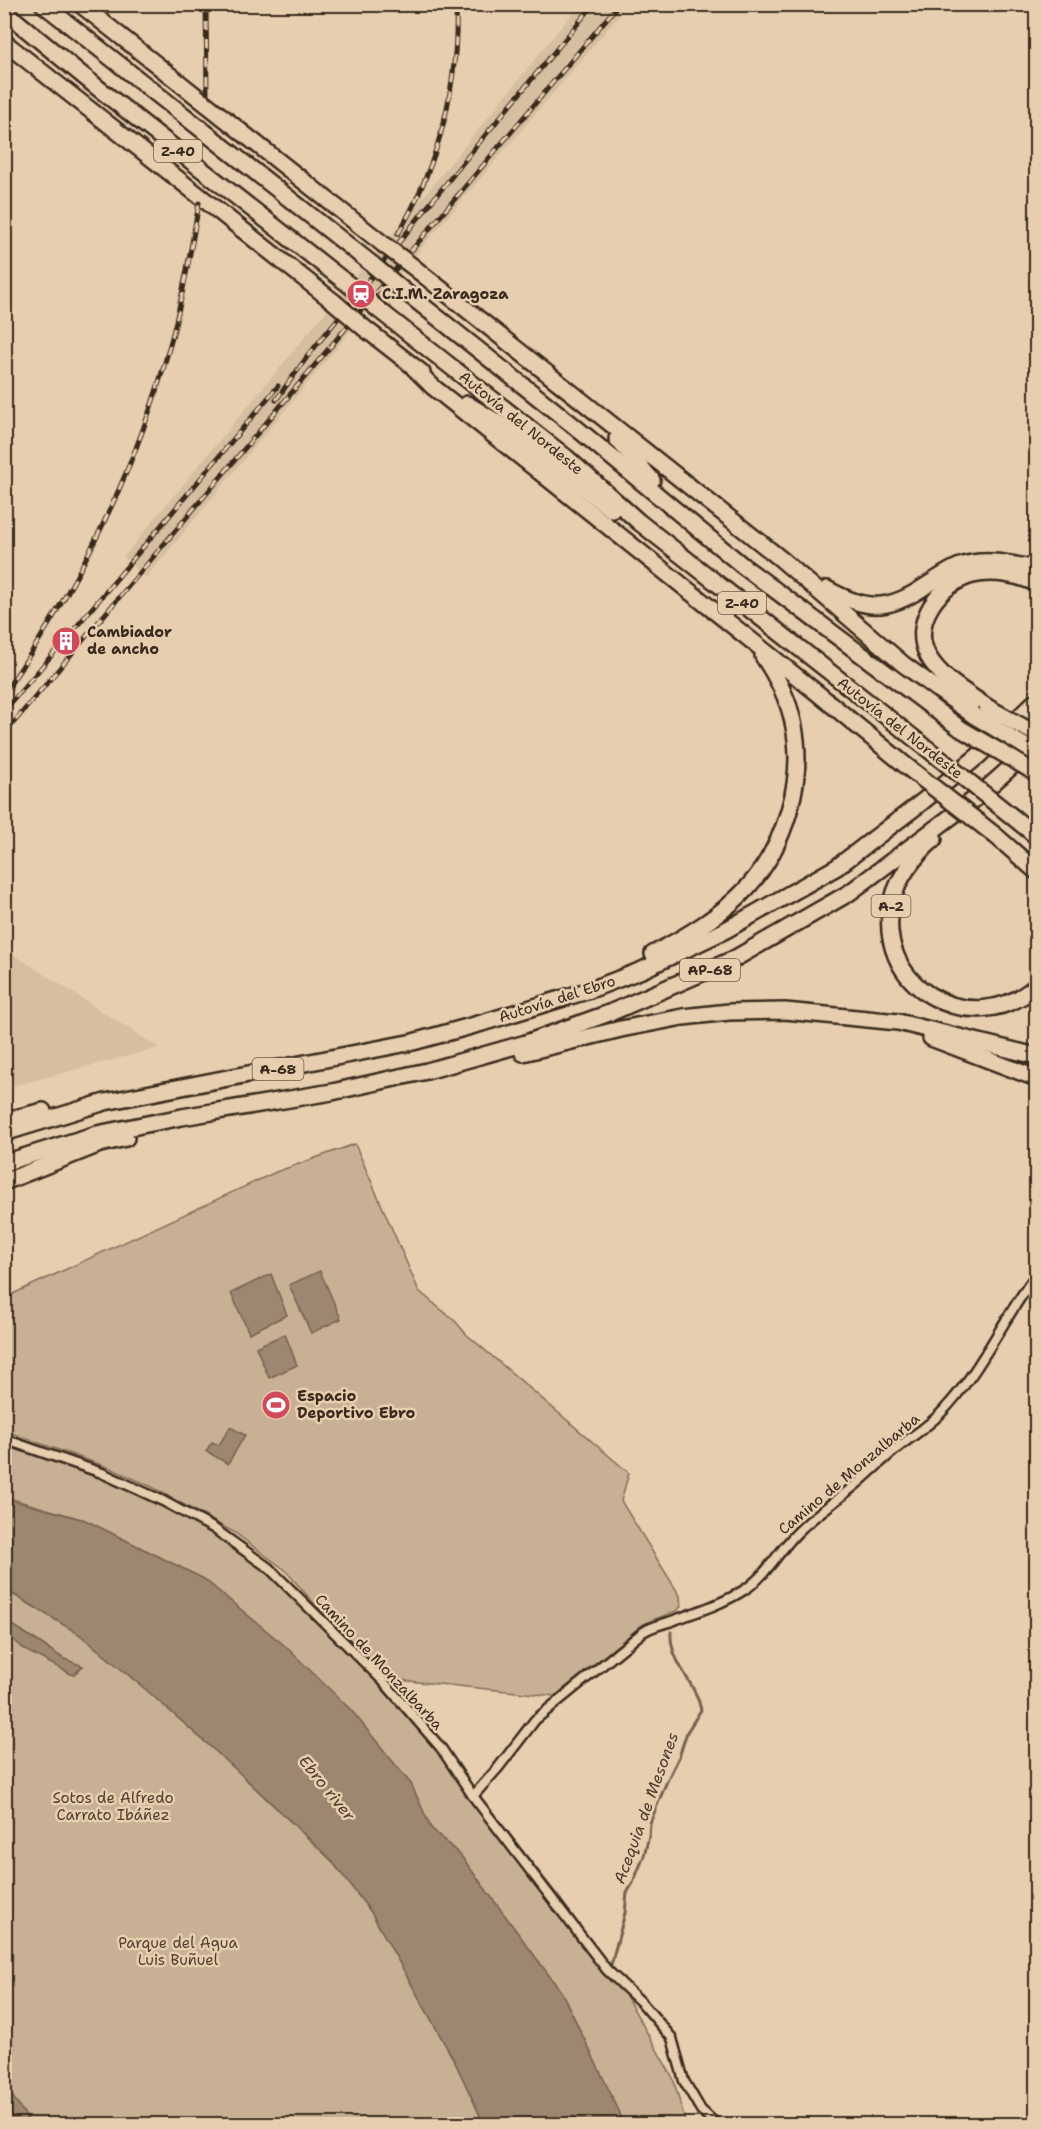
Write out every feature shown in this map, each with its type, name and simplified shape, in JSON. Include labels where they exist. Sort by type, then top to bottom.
[{"type":"highway","name":"Autovía del Nordeste","points":[[43,4],[671,504],[743,566],[961,729],[1036,773]]},
{"type":"highway","points":[[80,4],[781,559],[903,664],[973,715],[1036,753]]},
{"type":"highway","points":[[92,4],[149,59]]},
{"type":"highway","name":"Autovía del Nordeste","points":[[4,11],[98,88],[567,458],[639,522],[1036,836]]},
{"type":"highway","points":[[4,42],[334,302],[414,368],[456,398],[506,428],[616,513],[639,522]]},
{"type":"highway","points":[[414,368],[433,387],[996,836],[1036,871]]},
{"type":"highway","points":[[569,392],[615,437],[671,504]]},
{"type":"highway","points":[[781,559],[847,600],[863,606],[877,607],[905,599],[959,566],[975,562],[992,561],[1036,569]]},
{"type":"highway","points":[[1036,583],[1005,574],[972,575],[953,584],[936,598],[926,615],[923,640],[928,656],[948,679],[987,707],[1036,734]]},
{"type":"highway","points":[[552,1002],[645,959],[712,919],[747,888],[775,846],[785,824],[796,774],[794,723],[776,675],[752,642]]},
{"type":"highway","name":"Autovía del Ebro","points":[[4,1133],[105,1102],[413,1042],[552,1002],[642,970],[724,931],[837,867],[978,756],[1036,701]]},
{"type":"highway","name":"Autovía del Ebro","points":[[4,1163],[97,1134],[332,1092],[427,1071],[526,1043],[612,1012],[735,959],[849,893],[976,798],[1036,746]]},
{"type":"highway","name":"A-2","points":[[1036,746],[917,856],[896,889],[891,908],[890,927],[894,949],[907,975],[928,994],[945,1003],[971,1009],[996,1008],[1020,998],[1036,986]]},
{"type":"highway","points":[[332,1092],[428,1076],[621,1029],[691,1016],[729,1012],[785,1011],[898,1022],[1036,1056]]},
{"type":"highway","points":[[859,1017],[934,1039],[1036,1078]]},
{"type":"highway","points":[[4,1121],[84,1102],[105,1102]]},
{"type":"highway","points":[[4,1182],[100,1144],[268,1104]]},
{"type":"street","name":"Camino de Monzalbarba","points":[[4,1439],[102,1473],[163,1501],[213,1528],[269,1568],[383,1681],[441,1748],[473,1796],[535,1720],[634,1639],[650,1628],[714,1604],[752,1585],[802,1528],[899,1446],[928,1425],[948,1405],[977,1368],[1009,1314],[1036,1275]]},
{"type":"street","points":[[473,1796],[607,1970],[642,2003],[672,2038],[684,2081],[701,2110],[716,2124]]},
{"type":"shaded area","name":"C.I.M. Zaragoza","points":[[579,5],[628,5],[348,334],[146,578],[123,557],[411,212]]},
{"type":"shaded area","points":[[5,949],[159,1048],[5,1088]]},
{"type":"green space","name":"Espacio Deportivo Ebro","points":[[355,1144],[419,1291],[629,1473],[621,1501],[680,1596],[681,1607],[676,1611],[645,1623],[555,1696],[389,1679],[313,1602],[284,1569],[235,1533],[152,1487],[110,1468],[5,1431],[4,1298],[276,1172]]},
{"type":"green space","points":[[4,1439],[163,1501],[269,1568],[428,1725],[609,1966],[673,2078],[686,2124],[623,2124],[619,2111],[562,1993],[461,1856],[431,1828],[411,1784],[204,1579],[85,1520],[5,1497]]},
{"type":"green space","name":"Sotos de Alfredo Carrato Ibáñez","points":[[4,1589],[79,1634],[230,1764],[331,1860],[371,1912],[455,2062],[484,2124],[5,2124],[5,1633],[27,1651],[82,1666],[64,1659],[5,1620]]},
{"type":"water","points":[[320,1271],[341,1319],[311,1333],[289,1285]]},
{"type":"water","points":[[271,1274],[287,1315],[249,1333],[231,1293]]},
{"type":"water","points":[[285,1334],[297,1365],[269,1378],[256,1347]]},
{"type":"water","points":[[230,1427],[245,1435],[228,1464],[206,1451],[212,1442],[219,1445]]},
{"type":"water","name":"Ebro river","points":[[4,1498],[85,1520],[204,1579],[284,1645],[352,1711],[411,1784],[431,1828],[461,1856],[562,1993],[619,2111],[623,2124],[484,2124],[455,2062],[371,1912],[331,1860],[230,1764],[144,1688],[79,1634],[5,1589]]},
{"type":"water","points":[[5,1620],[64,1659],[83,1666],[73,1675],[27,1651],[5,1633]]},
{"type":"water","points":[[5,2085],[31,2124],[5,2124]]},
{"type":"waterway","name":"Acequia de Mesones","points":[[611,1965],[625,1913],[627,1893],[644,1856],[650,1823],[679,1757],[687,1732],[701,1710],[694,1690],[674,1653],[671,1632]]},
{"type":"railway","points":[[206,4],[207,93]]},
{"type":"railway","points":[[398,234],[425,180],[443,123],[454,64],[456,4]]},
{"type":"railway","points":[[276,400],[307,357],[473,150],[594,4]]},
{"type":"railway","points":[[4,734],[619,4]]},
{"type":"railway","points":[[4,693],[57,611],[81,568],[123,480],[141,435],[171,341],[199,203]]},
{"type":"railway","points":[[72,632],[278,386]]},
{"type":"railway","points":[[4,711],[57,649]]},
{"type":"place","name":"C.I.M. Zaragoza","points":[[361,294]]},
{"type":"place","name":"Cambiador de ancho","points":[[66,641]]},
{"type":"place","name":"Espacio Deportivo Ebro","points":[[276,1405]]},
{"type":"park label","name":"Parque del Agua Luis Buñuel","points":[[178,1952]]}]
